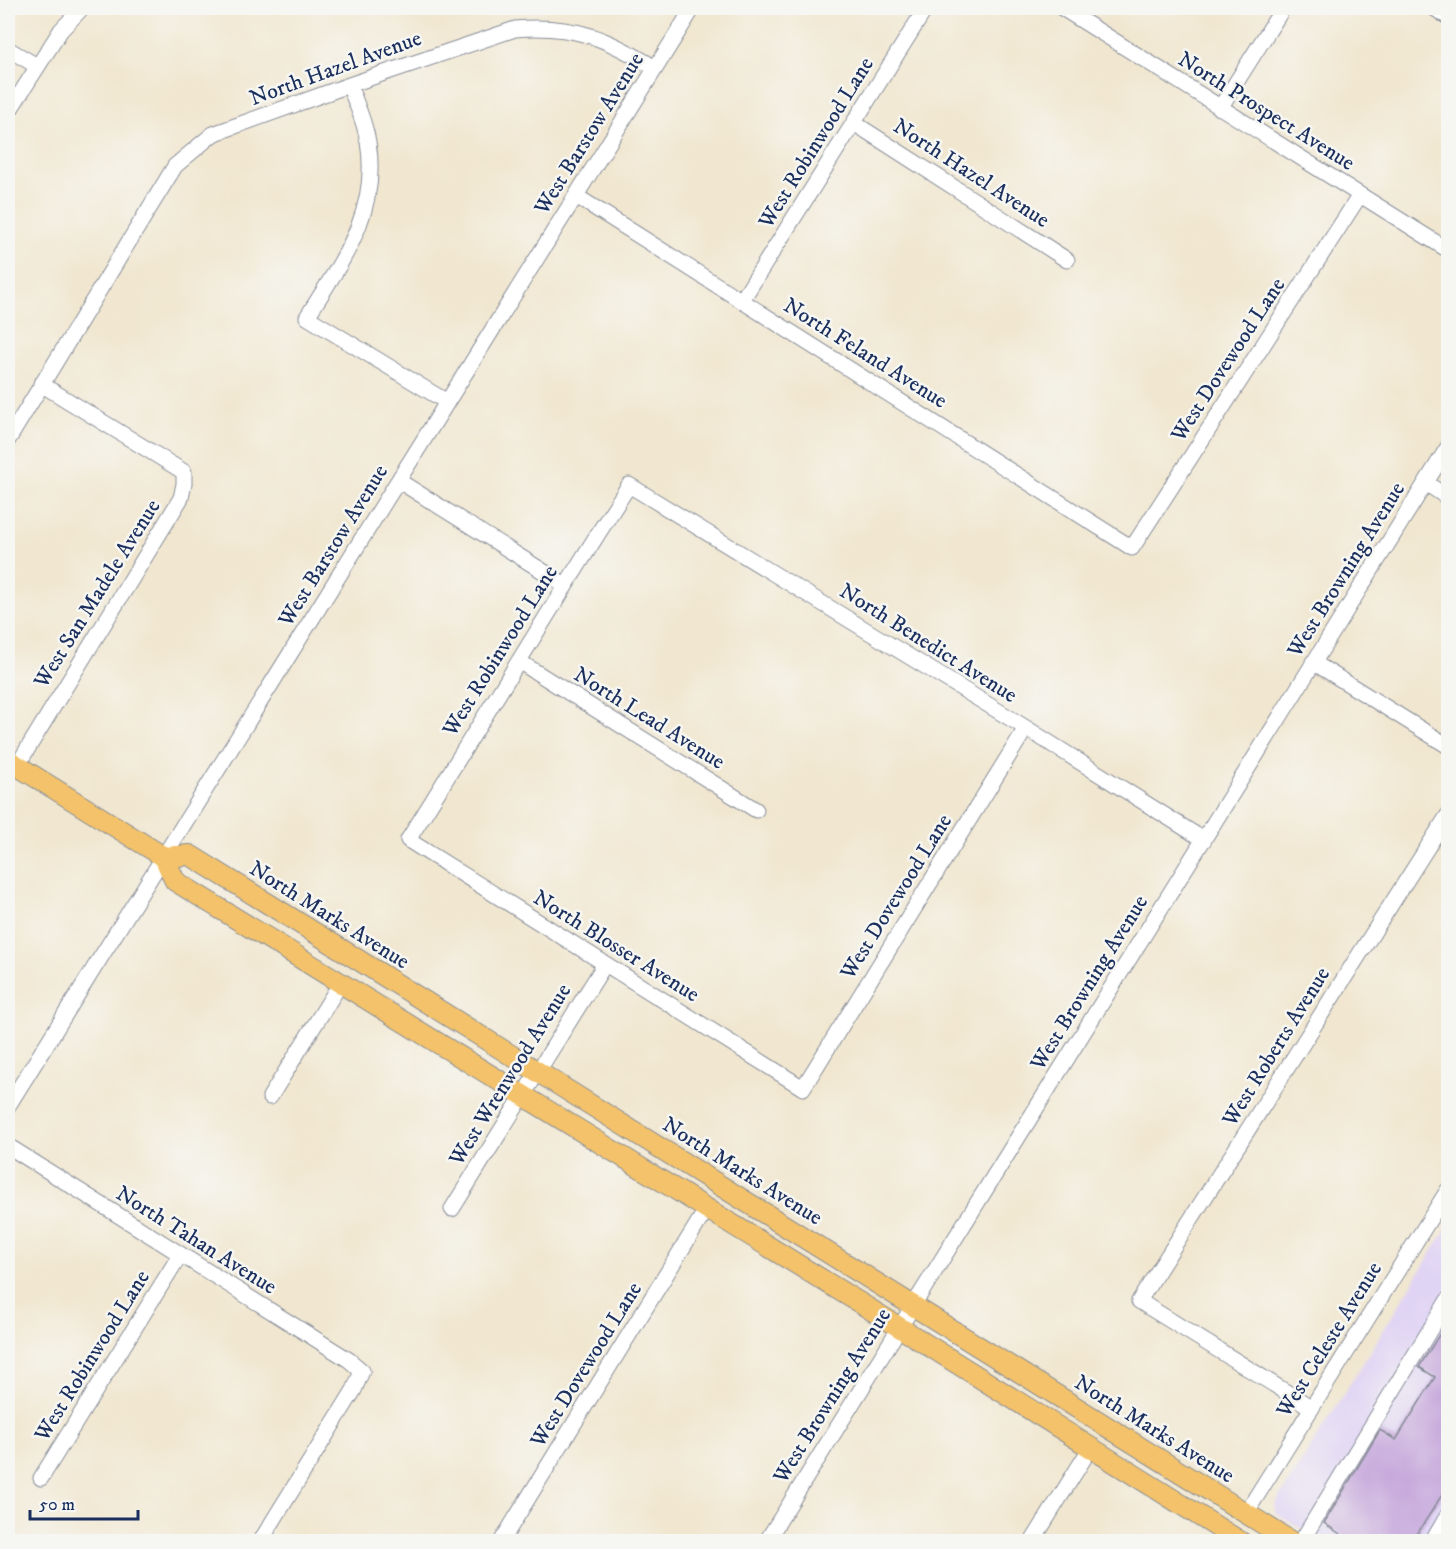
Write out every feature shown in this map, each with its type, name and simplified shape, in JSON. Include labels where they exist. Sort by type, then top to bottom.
[{"type":"main road","points":[[12,763],[164,857],[175,881],[1091,1446],[1241,1542]]},
{"type":"main road","name":"North Marks Avenue","points":[[164,857],[190,855],[1292,1542]]},
{"type":"main road","points":[[1149,1483],[1171,1483],[1223,1515],[1234,1517],[1246,1513]]},
{"type":"street","points":[[8,113],[61,30],[82,8]]},
{"type":"street","name":"West Barstow Avenue","points":[[8,1106],[693,8]]},
{"type":"street","name":"West Robinwood Lane","points":[[742,300],[926,8]]},
{"type":"street","name":"North Prospect Avenue","points":[[1062,8],[1449,250]]},
{"type":"street","points":[[1220,108],[1283,8]]},
{"type":"street","points":[[1434,8],[1449,16]]},
{"type":"street","name":"North Hazel Avenue","points":[[8,440],[175,166],[213,134],[515,29],[536,27],[570,30],[604,40],[655,68]]},
{"type":"street","points":[[8,49],[37,66]]},
{"type":"street","points":[[349,85],[368,143],[369,186],[357,233],[308,317],[447,402]]},
{"type":"street","name":"North Hazel Avenue","points":[[854,123],[1067,260]]},
{"type":"street","name":"West Dovewood Lane","points":[[1132,548],[1360,195]]},
{"type":"street","name":"North Feland Avenue","points":[[576,196],[1132,548]]},
{"type":"street","name":"West San Madele Avenue","points":[[12,763],[181,498],[184,484],[184,472],[41,384]]},
{"type":"street","name":"West Browning Avenue","points":[[766,1542],[1449,447]]},
{"type":"street","points":[[399,481],[565,585]]},
{"type":"street","points":[[1425,483],[1449,498]]},
{"type":"street","name":"West Robinwood Lane","points":[[408,840],[629,485]]},
{"type":"street","name":"North Benedict Avenue","points":[[629,485],[1204,840]]},
{"type":"street","name":"North Lead Avenue","points":[[520,662],[756,810]]},
{"type":"street","points":[[1313,662],[1449,746]]},
{"type":"street","name":"West Dovewood Lane","points":[[803,1088],[1026,728]]},
{"type":"street","name":"West Roberts Avenue","points":[[1312,1408],[1139,1301],[1449,815]]},
{"type":"street","name":"North Blosser Avenue","points":[[408,840],[803,1088]]},
{"type":"street","name":"West Wrenwood Avenue","points":[[452,1209],[604,964]]},
{"type":"street","points":[[270,1097],[340,984]]},
{"type":"street","name":"North Tahan Avenue","points":[[8,1146],[349,1360],[362,1371],[354,1390],[260,1542]]},
{"type":"street","name":"West Celeste Avenue","points":[[1246,1513],[1449,1190]]},
{"type":"street","name":"West Dovewood Lane","points":[[501,1542],[706,1210]]},
{"type":"street","name":"West Robinwood Lane","points":[[41,1478],[180,1255]]},
{"type":"street","points":[[1301,1542],[1449,1300]]},
{"type":"street","points":[[1032,1542],[1091,1446]]},
{"type":"street","points":[[1432,1542],[1449,1515]]},
{"type":"shaded area","points":[[1448,1226],[1448,1541],[1321,1541],[1275,1513],[1275,1505]]},
{"type":"building","points":[[1449,1319],[1449,1484],[1412,1542],[1352,1542],[1324,1523],[1380,1430],[1396,1440],[1435,1377],[1419,1367]]}]
